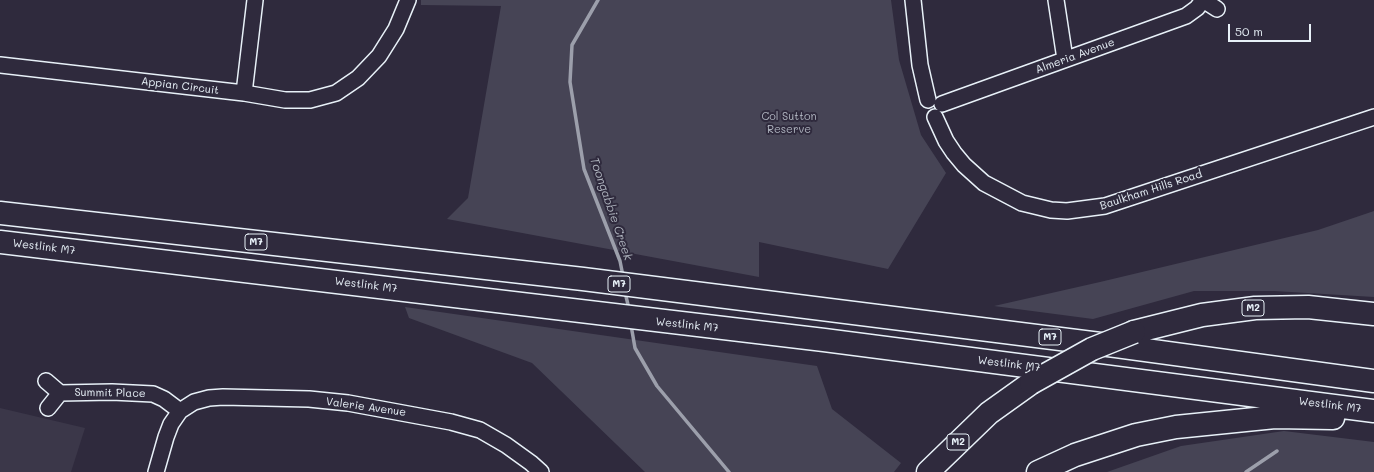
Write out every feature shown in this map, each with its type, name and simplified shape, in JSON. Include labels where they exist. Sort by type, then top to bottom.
[{"type":"highway","name":"M7","points":[[0,213],[725,297],[1116,346],[1374,381]]},
{"type":"highway","name":"Westlink M7","points":[[0,242],[510,302],[1374,411]]},
{"type":"highway","name":"M2","points":[[928,472],[989,413],[1031,382],[1092,349],[1134,332],[1202,314],[1255,308],[1308,307],[1374,314]]},
{"type":"highway","points":[[1038,472],[1075,455],[1136,435],[1176,427],[1275,417],[1374,420]]},
{"type":"street","points":[[244,93],[255,0]]},
{"type":"street","name":"Appian Circuit","points":[[0,65],[244,93],[285,100],[310,100],[336,93],[358,84],[379,56],[396,29],[408,0]]},
{"type":"street","points":[[913,0],[920,65],[928,100],[935,98],[939,110]]},
{"type":"street","points":[[1056,0],[1065,59]]},
{"type":"street","name":"Almeria Avenue","points":[[939,110],[1065,59],[1186,16],[1197,8],[1203,0],[1217,8]]},
{"type":"street","name":"Baulkham Hills Road","points":[[939,110],[946,141],[964,165],[984,183],[1022,203],[1051,210],[1067,211],[1105,206],[1374,117]]},
{"type":"street","name":"Summit Place","points":[[46,381],[60,393],[112,392],[153,394],[164,399],[180,411]]},
{"type":"street","name":"Summit Place","points":[[48,408],[60,393]]},
{"type":"street","name":"Valerie Avenue","points":[[180,411],[194,402],[209,398],[223,397],[317,400],[348,403],[410,413],[480,430],[506,445],[541,472]]},
{"type":"street","points":[[156,472],[171,424],[180,411]]},
{"type":"shaded area","points":[[0,408],[85,428],[71,472],[0,472]]},
{"type":"green space","name":"Col Sutton Reserve","points":[[421,0],[891,0],[899,60],[921,135],[946,173],[888,269],[759,242],[759,277],[447,219],[468,198],[501,6],[421,5]]},
{"type":"green space","points":[[1374,211],[1374,297],[1274,291],[1194,291],[1093,319],[994,306],[1318,230]]},
{"type":"green space","points":[[405,307],[817,366],[832,409],[901,463],[894,472],[645,472],[532,363],[409,318]]},
{"type":"green space","points":[[1284,431],[1374,442],[1374,472],[1107,472],[1181,446]]},
{"type":"waterway","name":"Toongabbie Creek","points":[[598,0],[572,45],[570,82],[584,169],[620,261],[623,276]]},
{"type":"waterway","name":"Toongabbie Creek","points":[[625,292],[629,309]]},
{"type":"waterway","name":"Toongabbie Creek","points":[[631,325],[635,348],[657,386],[729,472]]},
{"type":"waterway","points":[[1246,472],[1277,451]]}]
